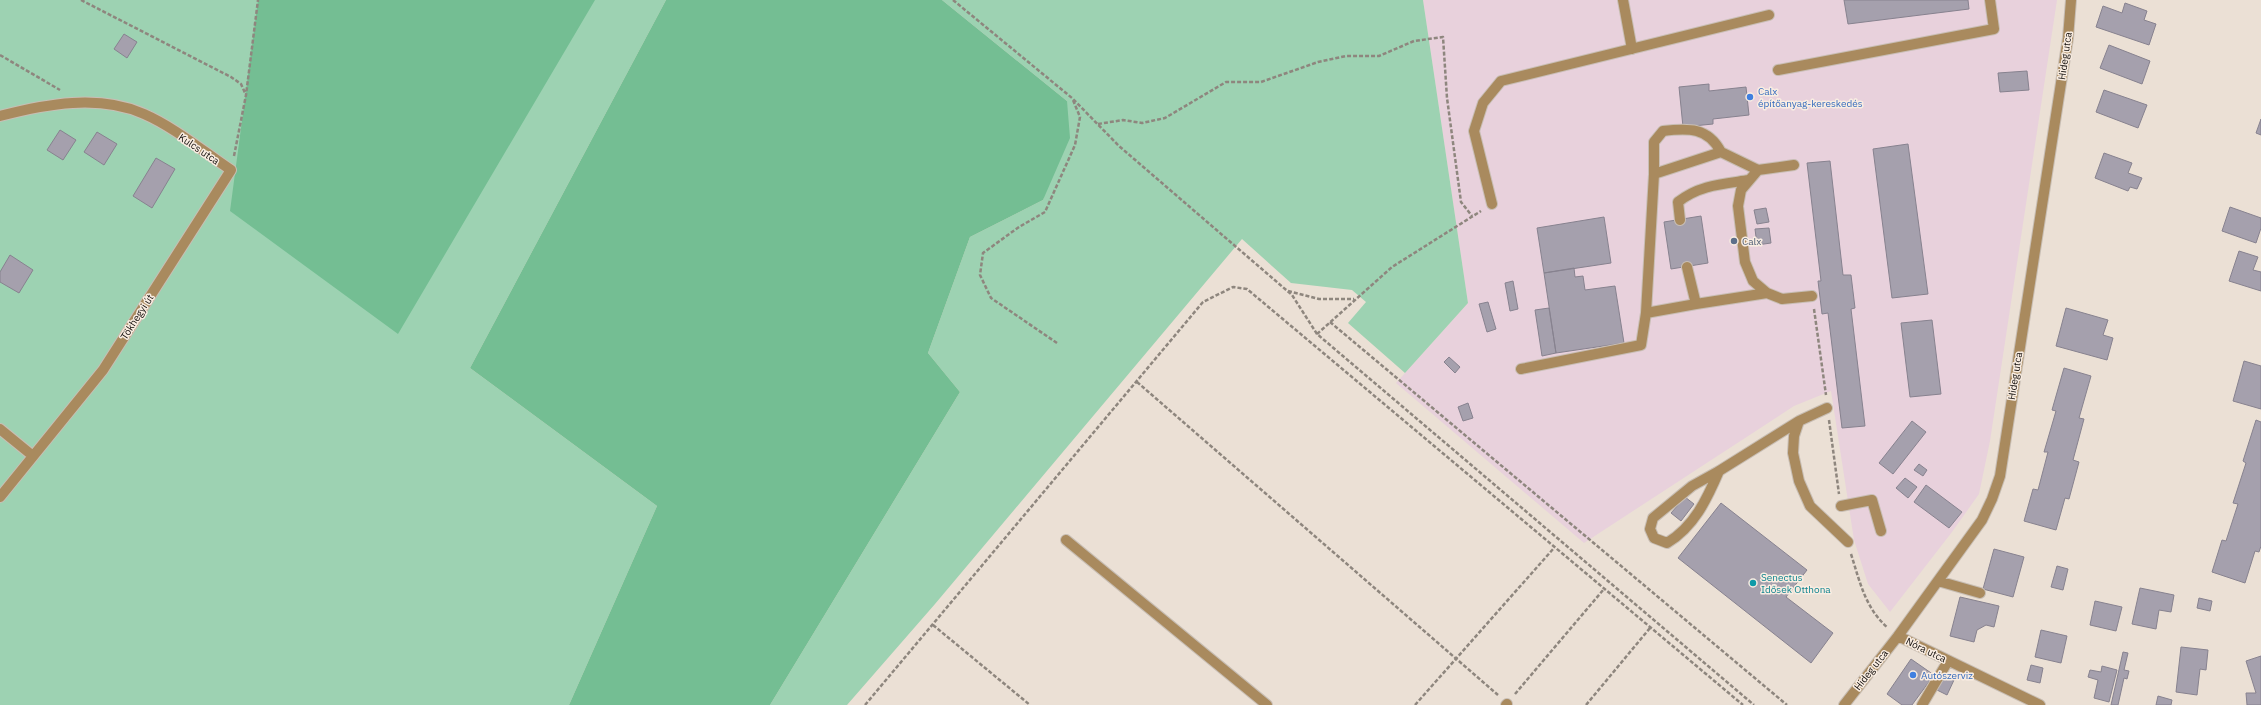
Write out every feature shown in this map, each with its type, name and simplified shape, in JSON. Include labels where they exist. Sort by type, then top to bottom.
[{"type":"street","points":[[1622,0],[1632,49]]},
{"type":"street","points":[[1778,70],[1994,29],[1990,0]]},
{"type":"street","name":"Hideg utca","points":[[1844,705],[1898,636],[1982,520],[1992,499],[2000,476],[2068,38],[2071,0]]},
{"type":"street","points":[[1492,204],[1474,130],[1483,103],[1501,81],[1769,15]]},
{"type":"street","name":"Kulcs utca","points":[[0,116],[33,107],[97,102],[125,107],[144,114],[159,122],[231,170]]},
{"type":"street","points":[[1521,369],[1641,345],[1646,313],[1654,174],[1654,142],[1663,131],[1682,129],[1705,133],[1714,141],[1721,152],[1758,170],[1794,165]]},
{"type":"street","points":[[1654,174],[1721,152]]},
{"type":"street","name":"Tökhegyi út","points":[[0,497],[104,370],[231,170]]},
{"type":"street","points":[[1758,170],[1741,190],[1738,206],[1745,262],[1753,282],[1767,294]]},
{"type":"street","points":[[1680,220],[1678,202],[1689,193],[1704,187],[1749,180]]},
{"type":"street","points":[[1687,267],[1696,304]]},
{"type":"street","points":[[1646,313],[1767,294],[1782,298],[1812,296]]},
{"type":"street","points":[[1719,471],[1707,498],[1684,530],[1667,542],[1654,538],[1650,529],[1653,518],[1692,486],[1799,421],[1827,408]]},
{"type":"street","points":[[1799,421],[1794,436],[1793,453],[1800,481],[1810,506],[1848,542]]},
{"type":"street","points":[[0,429],[33,456]]},
{"type":"street","points":[[1840,506],[1872,500],[1881,532]]},
{"type":"street","points":[[1066,540],[1267,705]]},
{"type":"street","points":[[1938,581],[1980,593]]},
{"type":"street","name":"Nóra utca","points":[[1898,636],[2040,705]]},
{"type":"street","points":[[1922,705],[1948,661]]},
{"type":"path","points":[[81,0],[231,77],[241,84],[246,95]]},
{"type":"path","name":"Kulcs utca","points":[[231,170],[246,95],[258,0]]},
{"type":"path","points":[[954,0],[1072,98],[1119,146],[1287,291],[1317,334],[1754,705]]},
{"type":"path","points":[[1097,124],[1124,120],[1142,123],[1165,118],[1226,82],[1261,82],[1318,62],[1346,56],[1379,56],[1414,41],[1443,37],[1447,98],[1461,202],[1472,216]]},
{"type":"path","points":[[0,55],[61,91]]},
{"type":"path","points":[[1057,343],[991,298],[980,275],[983,253],[1019,227],[1045,212],[1075,145],[1080,117],[1072,98]]},
{"type":"path","points":[[1317,334],[1354,299],[1392,267],[1492,204]]},
{"type":"path","points":[[865,705],[1203,302],[1233,287],[1247,290],[1743,705]]},
{"type":"path","points":[[1287,291],[1319,299],[1354,299]]},
{"type":"path","points":[[1812,296],[1840,506]]},
{"type":"path","points":[[1330,322],[1787,705]]},
{"type":"path","points":[[1137,382],[1456,658],[1507,704],[1604,589]]},
{"type":"path","points":[[1848,542],[1863,594],[1876,618],[1898,636]]},
{"type":"path","points":[[1415,705],[1554,548]]},
{"type":"path","points":[[933,625],[1030,705]]},
{"type":"path","points":[[1586,705],[1650,628]]},
{"type":"shaded area","points":[[1423,0],[2057,0],[1990,441],[1979,494],[1952,532],[1890,612],[1868,584],[1854,540],[1831,391],[1794,406],[1584,543],[1396,383],[1468,303]]},
{"type":"green space","points":[[0,0],[666,0],[470,368],[657,506],[569,705],[0,705]]},
{"type":"green space","points":[[258,0],[595,0],[398,334],[230,211]]},
{"type":"green space","points":[[666,0],[942,0],[1067,101],[1070,138],[1043,200],[970,237],[928,353],[960,392],[770,705],[569,705],[657,506],[470,368]]},
{"type":"green space","points":[[942,0],[1423,0],[1468,303],[1405,373],[1348,323],[1366,302],[1352,290],[1291,283],[1242,239],[935,604],[847,705],[770,705],[960,392],[928,353],[970,237],[1043,200],[1067,101]]},
{"type":"building","points":[[1844,0],[1968,0],[1969,9],[1848,24]]},
{"type":"building","points":[[2125,3],[2147,11],[2144,20],[2156,24],[2149,45],[2096,27],[2103,6],[2122,13]]},
{"type":"building","points":[[124,34],[137,42],[127,58],[114,49]]},
{"type":"building","points":[[2109,45],[2150,61],[2142,84],[2100,68]]},
{"type":"building","points":[[2027,71],[2029,90],[2000,92],[1998,73]]},
{"type":"building","points":[[1709,84],[1709,91],[1746,87],[1749,115],[1713,119],[1713,124],[1683,127],[1679,87]]},
{"type":"building","points":[[2104,90],[2147,105],[2138,128],[2096,112]]},
{"type":"building","points":[[2261,119],[2261,135],[2256,133]]},
{"type":"building","points":[[60,130],[76,140],[63,160],[47,150]]},
{"type":"building","points":[[97,132],[117,144],[104,165],[84,152]]},
{"type":"building","points":[[1908,144],[1928,294],[1892,298],[1873,149]]},
{"type":"building","points":[[2104,153],[2132,163],[2128,173],[2142,178],[2137,189],[2130,187],[2128,191],[2095,178]]},
{"type":"building","points":[[156,158],[175,169],[152,208],[133,196]]},
{"type":"building","points":[[1830,161],[1843,275],[1851,275],[1855,308],[1851,309],[1865,426],[1842,428],[1828,313],[1822,314],[1818,281],[1821,281],[1807,163]]},
{"type":"building","points":[[2230,207],[2261,218],[2261,228],[2256,243],[2222,231]]},
{"type":"building","points":[[1766,208],[1769,222],[1757,224],[1754,210]]},
{"type":"building","points":[[1701,216],[1708,263],[1671,269],[1664,222]]},
{"type":"building","points":[[1604,217],[1611,263],[1544,273],[1537,228]]},
{"type":"building","points":[[1769,228],[1771,243],[1757,245],[1755,229]]},
{"type":"building","points":[[2239,251],[2258,257],[2253,270],[2261,272],[2261,291],[2229,281]]},
{"type":"building","points":[[10,255],[33,270],[19,293],[0,282],[0,272]]},
{"type":"building","points":[[1574,268],[1575,277],[1583,276],[1585,290],[1615,286],[1624,343],[1556,353],[1544,273]]},
{"type":"building","points":[[1513,281],[1518,309],[1510,311],[1505,283]]},
{"type":"building","points":[[1488,302],[1496,329],[1487,332],[1479,304]]},
{"type":"building","points":[[1549,308],[1556,353],[1542,356],[1535,310]]},
{"type":"building","points":[[2066,308],[2108,320],[2103,335],[2113,338],[2107,360],[2056,346]]},
{"type":"building","points":[[1932,320],[1941,394],[1910,397],[1901,323]]},
{"type":"building","points":[[1449,357],[1460,367],[1455,373],[1444,362]]},
{"type":"building","points":[[2244,361],[2261,366],[2261,409],[2233,401]]},
{"type":"building","points":[[2064,368],[2091,376],[2079,418],[2084,419],[2073,460],[2079,462],[2069,499],[2065,498],[2056,530],[2024,521],[2033,489],[2038,490],[2048,452],[2044,452],[2056,411],[2052,410]]},
{"type":"building","points":[[1468,403],[1473,418],[1463,421],[1458,407]]},
{"type":"building","points":[[2256,420],[2261,422],[2261,546],[2259,552],[2255,551],[2245,583],[2212,572],[2222,540],[2226,541],[2238,504],[2233,503],[2246,463],[2243,461]]},
{"type":"building","points":[[1912,421],[1926,432],[1893,474],[1879,463]]},
{"type":"building","points":[[1919,464],[1927,470],[1923,476],[1914,470]]},
{"type":"building","points":[[1905,478],[1917,487],[1908,498],[1896,488]]},
{"type":"building","points":[[1926,485],[1962,512],[1949,528],[1914,502]]},
{"type":"building","points":[[1685,497],[1694,504],[1681,521],[1671,513]]},
{"type":"building","name":"Senectus Idősek Otthona","points":[[1721,503],[1807,570],[1786,597],[1833,633],[1811,663],[1678,558]]},
{"type":"building","points":[[1994,549],[2024,557],[2013,597],[1983,589]]},
{"type":"building","points":[[2057,566],[2068,569],[2063,590],[2051,587]]},
{"type":"building","points":[[2140,588],[2174,595],[2171,612],[2159,610],[2156,629],[2132,624]]},
{"type":"building","points":[[1960,597],[1999,606],[1994,627],[1986,625],[1977,630],[1974,642],[1950,636]]},
{"type":"building","points":[[2199,598],[2212,601],[2210,611],[2197,608]]},
{"type":"building","points":[[2095,601],[2122,607],[2116,631],[2090,625]]},
{"type":"building","points":[[2041,630],[2067,636],[2061,663],[2035,657]]},
{"type":"building","points":[[2181,647],[2208,650],[2206,670],[2200,669],[2197,695],[2176,692]]},
{"type":"building","points":[[2123,652],[2128,653],[2124,670],[2129,671],[2127,679],[2124,678],[2118,705],[2111,705]]},
{"type":"building","points":[[2261,656],[2261,705],[2247,705],[2246,693],[2256,693],[2246,661]]},
{"type":"building","points":[[1911,659],[1934,675],[1912,705],[1902,705],[1887,694]]},
{"type":"building","points":[[2031,665],[2043,668],[2040,683],[2027,680]]},
{"type":"building","points":[[2102,666],[2117,670],[2109,702],[2094,698],[2098,680],[2088,677],[2090,670],[2101,672]]},
{"type":"building","points":[[1945,675],[1954,680],[1947,695],[1937,690]]},
{"type":"building","points":[[2158,696],[2172,700],[2171,705],[2156,705]]},
{"type":"place","name":"Calx építőanyag-kereskedés","points":[[1750,97]]},
{"type":"place","name":"Calx","points":[[1734,241]]},
{"type":"place","name":"Senectus Idősek Otthona","points":[[1753,583]]},
{"type":"place","name":"Autószerviz","points":[[1913,675]]}]
